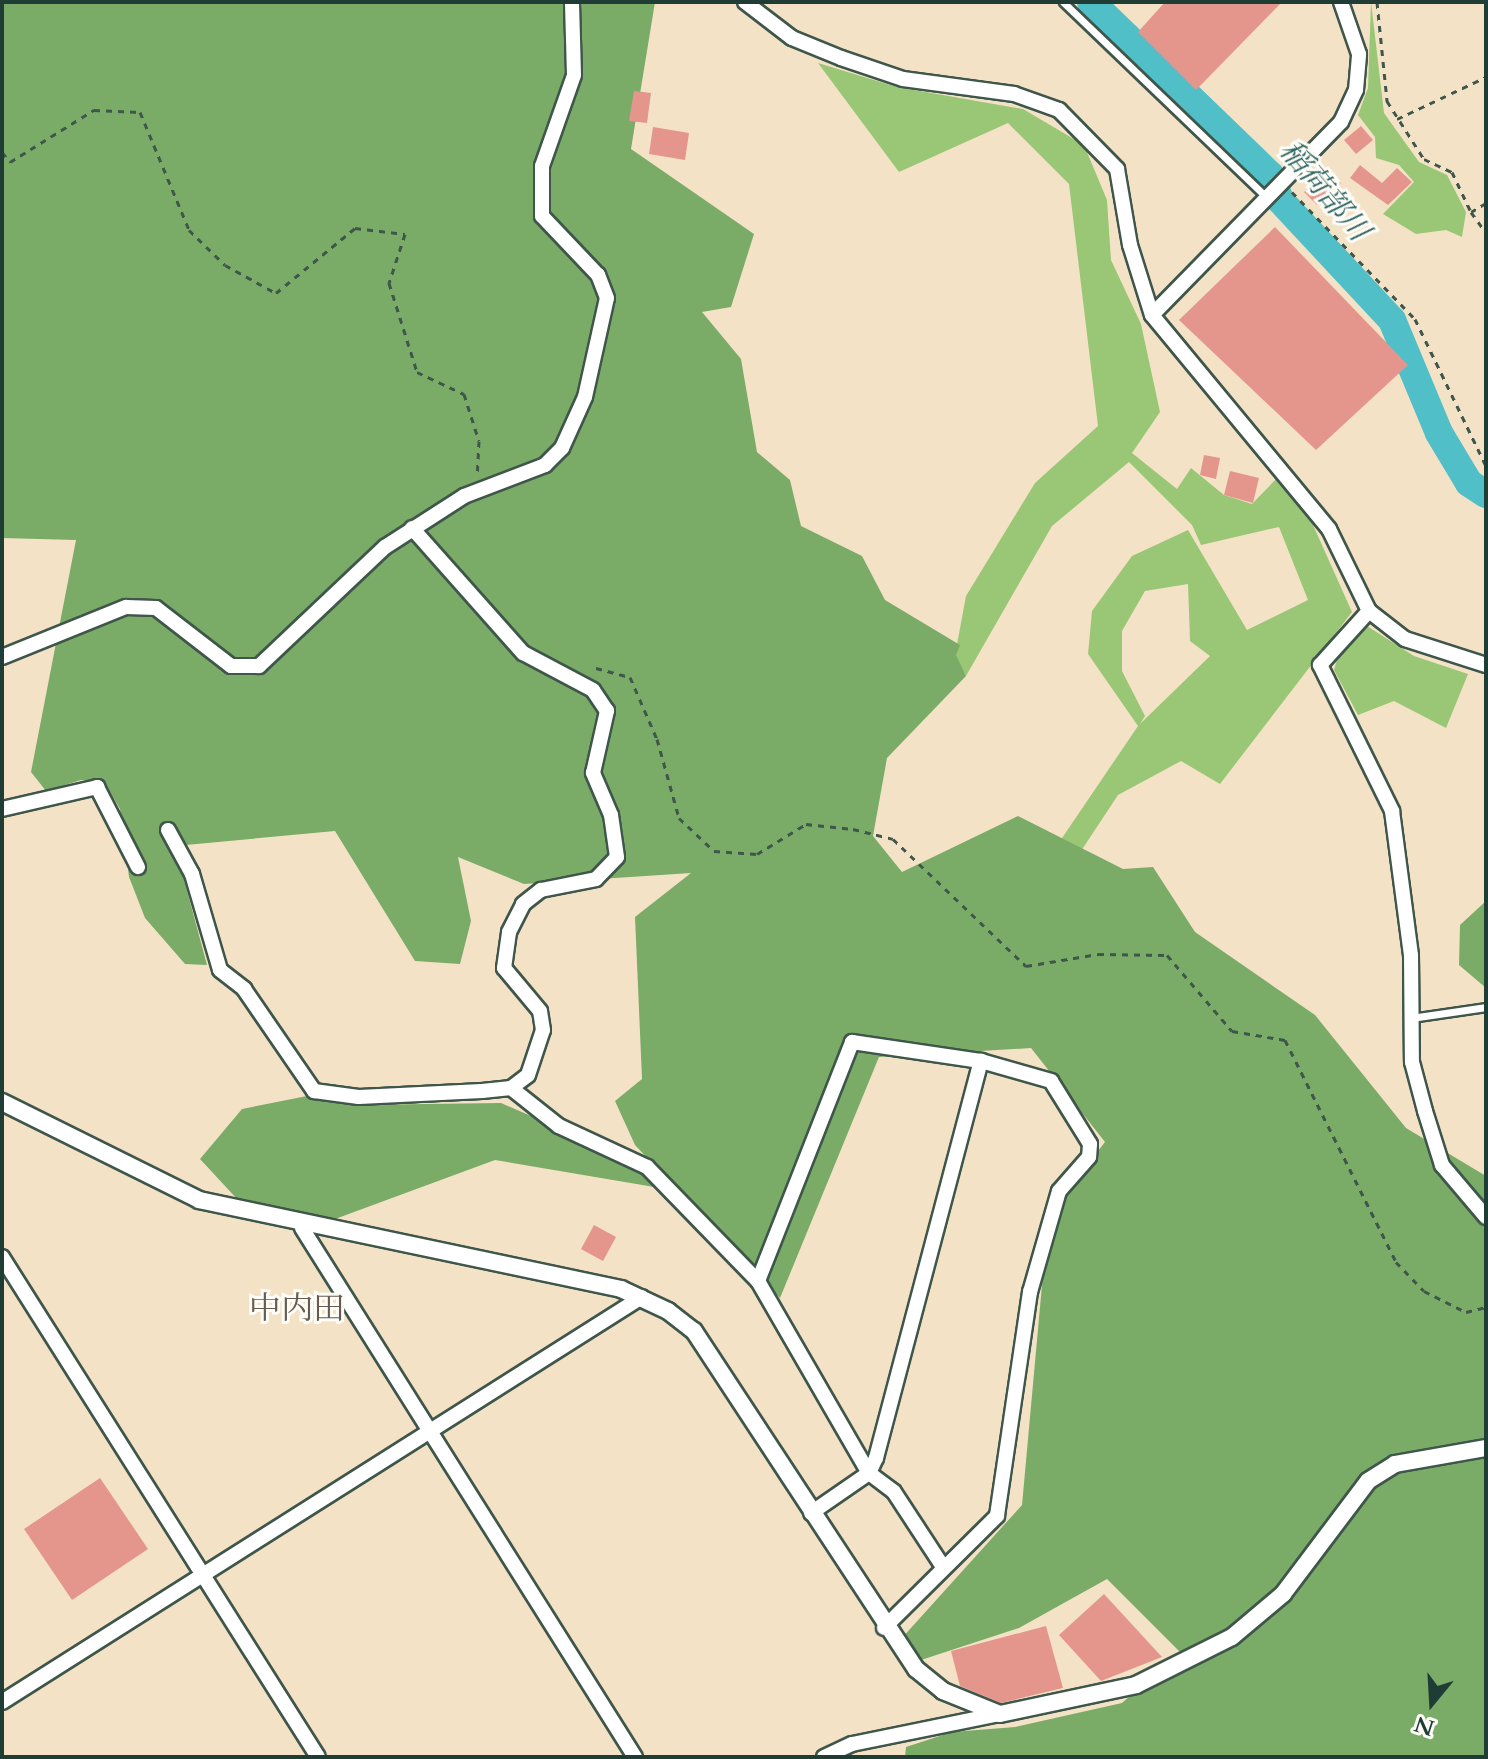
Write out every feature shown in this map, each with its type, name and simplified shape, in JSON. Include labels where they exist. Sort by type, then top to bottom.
[{"type":"street","points":[[2,657],[126,607],[156,608],[231,666],[259,666],[343,579],[412,528],[476,491],[545,465],[562,448],[605,320],[598,275],[542,216],[539,190],[574,75],[572,2]]},
{"type":"street","points":[[745,2],[792,38],[841,58],[903,79],[1014,94],[1059,110],[1117,169],[1130,245],[1152,315],[1329,529],[1369,611],[1437,654],[1486,665]]},
{"type":"street","points":[[1152,315],[1341,122],[1356,90],[1359,54],[1341,2]]},
{"type":"street","points":[[168,830],[192,874],[220,970],[244,989],[314,1091],[359,1097],[511,1088],[528,1075],[543,1030],[540,1011],[504,968],[509,932],[541,890],[596,879],[617,857],[611,815],[593,773],[607,711],[593,690],[523,653],[412,528]]},
{"type":"street","points":[[1369,611],[1320,665],[1392,811],[1411,955],[1412,1062],[1442,1165],[1486,1217]]},
{"type":"street","points":[[2,809],[97,787],[138,867]]},
{"type":"street","points":[[758,1281],[852,1042],[981,1061],[1051,1081],[1090,1144],[1089,1157],[1059,1191],[1030,1292],[997,1516],[884,1628]]},
{"type":"street","points":[[811,1513],[869,1473],[981,1061]]},
{"type":"street","points":[[511,1088],[559,1126],[647,1167],[758,1281],[869,1473],[894,1492],[943,1567]]},
{"type":"street","points":[[2,1102],[199,1200],[302,1228],[642,1297],[694,1331],[884,1628],[943,1691],[1000,1714]]},
{"type":"street","points":[[302,1228],[433,1430],[635,1757]]},
{"type":"street","points":[[2,1257],[318,1757]]},
{"type":"street","points":[[2,1702],[642,1297]]},
{"type":"street","points":[[824,1757],[852,1744],[1119,1690],[1172,1670],[1263,1615],[1368,1481],[1395,1464],[1486,1448]]},
{"type":"lane","points":[[1063,2],[1267,199]]},
{"type":"lane","points":[[1411,1018],[1486,1007]]},
{"type":"path","points":[[1377,2],[1387,101],[1424,159],[1452,172],[1471,212],[1486,233]]},
{"type":"path","points":[[1397,119],[1486,77]]},
{"type":"path","points":[[2,152],[10,162],[94,110],[140,112],[189,230],[225,265],[276,293],[355,228],[405,234],[389,283],[417,372],[464,394],[479,441],[476,491]]},
{"type":"path","points":[[1283,183],[1415,319],[1486,466]]},
{"type":"path","points":[[1471,212],[1486,203]]},
{"type":"path","points":[[596,668],[630,677],[657,739],[679,818],[714,851],[757,854],[806,824],[853,829],[893,839],[1026,966],[1098,954],[1167,955],[1232,1031],[1285,1040],[1396,1262],[1424,1291],[1466,1312],[1486,1307]]},
{"type":"green space","points":[[2,2],[655,2],[631,149],[754,234],[731,307],[702,312],[741,359],[757,452],[790,480],[801,526],[862,556],[885,600],[960,645],[956,655],[966,676],[887,758],[873,836],[902,872],[1018,816],[1123,869],[1153,867],[1195,932],[1315,1015],[1406,1128],[1486,1176],[1486,1757],[905,1757],[906,1747],[952,1732],[1015,1727],[1122,1703],[1180,1652],[1107,1579],[1019,1628],[918,1661],[901,1639],[1022,1505],[1043,1274],[1063,1196],[1105,1142],[1031,1048],[879,1057],[780,1298],[635,1145],[615,1101],[642,1079],[635,917],[691,873],[524,884],[458,857],[471,921],[460,964],[415,961],[335,831],[175,846],[207,965],[185,964],[145,918],[129,877],[120,809],[105,783],[81,780],[46,791],[31,772],[76,540],[2,538]]},
{"type":"green space","points":[[1371,2],[1384,113],[1419,162],[1447,175],[1466,212],[1462,237],[1446,230],[1416,234],[1383,214],[1414,182],[1399,165],[1376,158],[1375,137],[1358,115],[1368,88]]},
{"type":"green space","points":[[818,63],[897,87],[1023,109],[1084,145],[1107,200],[1111,260],[1141,324],[1160,412],[1132,453],[1177,489],[1191,468],[1224,495],[1252,504],[1276,479],[1313,525],[1352,612],[1220,784],[1181,761],[1118,795],[1081,851],[1060,841],[1138,726],[1088,654],[1092,611],[1132,556],[1188,530],[1247,630],[1308,600],[1279,527],[1201,545],[1192,525],[1129,462],[1052,526],[966,676],[955,655],[966,596],[1035,483],[1098,426],[1069,184],[1008,123],[899,172]],"holes":[[[1188,584],[1190,641],[1210,656],[1140,724],[1145,716],[1122,671],[1122,631],[1145,591]]]},
{"type":"green space","points":[[1367,626],[1414,656],[1468,674],[1446,728],[1394,701],[1358,715],[1334,670],[1339,653]]},
{"type":"green space","points":[[1486,901],[1486,988],[1459,965],[1460,925]]},
{"type":"green space","points":[[312,1095],[350,1105],[501,1103],[618,1154],[660,1188],[495,1160],[327,1222],[238,1200],[200,1159],[242,1109]]},
{"type":"building","points":[[1165,2],[1282,2],[1196,90],[1138,32]]},
{"type":"building","points":[[634,91],[651,93],[647,123],[629,121]]},
{"type":"building","points":[[1361,126],[1373,140],[1356,154],[1344,140]]},
{"type":"building","points":[[653,127],[689,133],[685,160],[649,154]]},
{"type":"building","points":[[1360,165],[1382,183],[1397,168],[1412,182],[1388,205],[1350,178]]},
{"type":"building","points":[[1327,169],[1341,183],[1317,205],[1304,192]]},
{"type":"building","points":[[1275,227],[1408,365],[1316,450],[1179,320]]},
{"type":"building","points":[[1204,455],[1220,458],[1216,479],[1200,475]]},
{"type":"building","points":[[1230,471],[1259,478],[1253,503],[1224,495]]},
{"type":"building","points":[[594,1225],[616,1237],[603,1261],[581,1249]]},
{"type":"building","points":[[100,1478],[148,1549],[72,1600],[24,1529]]},
{"type":"building","points":[[1104,1594],[1162,1657],[1101,1681],[1059,1635]]},
{"type":"building","points":[[1046,1626],[1063,1688],[1001,1703],[960,1686],[951,1651]]},
{"type":"waterway","name":"稲荷部川","points":[[1091,2],[1270,175],[1280,200],[1392,320],[1439,433],[1469,483],[1486,494]]},
{"type":"district","name":"中内田","points":[[297,1309]]}]
